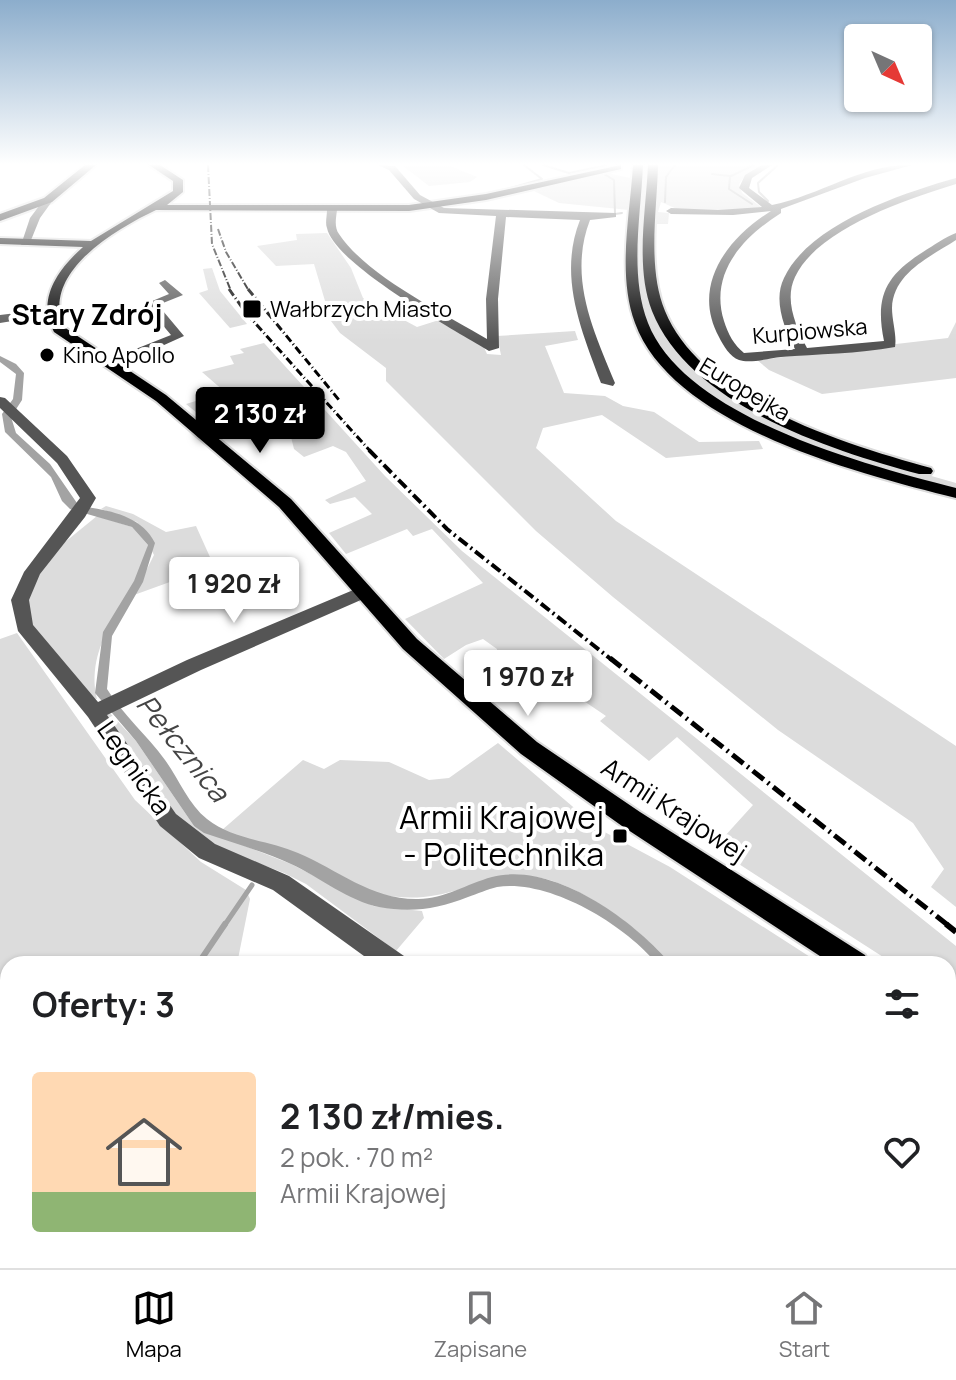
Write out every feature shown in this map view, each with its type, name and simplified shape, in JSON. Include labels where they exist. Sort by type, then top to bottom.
[{"type":"main road","name":"Armii Krajowej","points":[[126,224],[93,244],[67,270],[54,294],[52,311],[59,329],[161,398],[277,496],[304,522],[432,666],[529,748],[619,811],[843,956]]},
{"type":"main road","name":"Europejka","points":[[635,224],[633,273],[640,320],[647,337],[659,354],[708,398],[780,437],[887,476],[956,493]]},
{"type":"main road","name":"Europejka","points":[[651,224],[656,306],[663,325],[688,358],[754,405],[788,423],[857,451],[956,479]]},
{"type":"main road","points":[[0,241],[93,244]]},
{"type":"street","points":[[25,243],[33,224]]},
{"type":"street","points":[[331,224],[335,236],[370,271],[493,348],[492,299],[500,224]]},
{"type":"street","points":[[583,224],[575,251],[578,300],[608,383]]},
{"type":"street","name":"Kurpiowska","points":[[756,224],[722,263],[712,288],[716,317],[734,353],[749,358],[891,344],[883,317],[888,294],[896,279],[908,267],[956,236]]},
{"type":"street","points":[[804,354],[791,328],[785,297],[789,277],[796,266],[850,224]]},
{"type":"street","points":[[127,357],[178,336],[151,304],[177,295],[165,283]]},
{"type":"street","points":[[0,319],[33,315]]},
{"type":"street","name":"Legnicka","points":[[6,408],[48,445],[85,489],[88,498],[32,572],[20,600],[24,627],[95,712],[168,820],[193,842],[281,883],[384,956]]},
{"type":"street","points":[[95,712],[364,592]]},
{"type":"shaded area","points":[[641,224],[647,224],[649,301],[657,326],[676,352],[701,374],[861,456],[956,483],[956,489],[873,466],[776,430],[730,407],[690,380],[660,348],[644,312],[639,260]]},
{"type":"shaded area","points":[[327,233],[351,268],[363,298],[417,327],[439,320],[482,343],[487,354],[501,355],[497,336],[575,331],[578,340],[545,346],[564,393],[605,396],[623,406],[654,412],[699,442],[759,441],[763,449],[666,458],[602,415],[543,428],[536,448],[616,521],[956,746],[956,907],[931,887],[944,869],[913,823],[778,730],[536,531],[386,381],[386,368],[340,333],[331,321],[314,264],[276,266],[257,246],[297,240],[296,234]]},
{"type":"shaded area","points":[[212,268],[220,291],[247,324],[230,328],[199,293],[208,290],[203,269]]},
{"type":"shaded area","points":[[956,322],[956,378],[822,394],[769,370],[757,360],[948,338]]},
{"type":"shaded area","points":[[264,343],[385,476],[462,551],[956,946],[956,956],[882,956],[714,848],[753,805],[677,737],[649,761],[600,721],[606,716],[572,693],[561,700],[532,680],[521,688],[496,669],[497,649],[483,639],[466,645],[444,659],[405,619],[483,583],[432,529],[413,536],[407,529],[346,554],[329,533],[372,514],[355,497],[330,504],[325,500],[366,481],[346,452],[333,446],[304,457],[294,449],[290,433],[267,422],[291,411],[272,400],[234,411],[212,425],[186,404],[225,392],[202,372],[234,364],[230,356],[244,353],[240,349]]},
{"type":"shaded area","points":[[0,356],[16,364],[24,373],[22,400],[11,417],[16,433],[50,464],[79,506],[112,512],[132,520],[155,543],[143,582],[112,636],[107,689],[170,767],[200,813],[228,831],[287,849],[369,889],[400,898],[436,897],[492,877],[516,874],[540,878],[565,886],[614,913],[663,956],[650,956],[606,920],[540,890],[518,886],[497,887],[435,907],[402,910],[379,907],[345,894],[280,859],[204,833],[194,826],[136,741],[95,693],[103,632],[134,581],[148,545],[132,527],[70,509],[62,501],[51,477],[5,432],[2,414],[13,399],[16,374],[0,362]]},
{"type":"shaded area","points":[[106,506],[133,514],[166,532],[196,526],[214,566],[134,595],[154,555],[137,522],[101,509]]},
{"type":"shaded area","points":[[97,516],[132,527],[148,545],[142,565],[104,638],[95,677],[97,699],[90,698],[28,626],[25,598],[36,573],[54,551]]},
{"type":"shaded area","points":[[17,633],[135,800],[201,862],[246,890],[250,899],[239,956],[0,956],[0,639]]},
{"type":"shaded area","points":[[109,712],[136,741],[194,826],[291,864],[373,906],[422,911],[424,918],[396,951],[306,884],[214,846],[181,822],[105,714]]},
{"type":"shaded area","points":[[498,743],[599,829],[670,867],[809,956],[664,956],[642,935],[602,906],[559,883],[538,877],[499,879],[432,896],[396,897],[375,893],[222,830],[303,760],[324,769],[340,760],[389,762],[429,780],[449,778]]},
{"type":"waterway","points":[[224,926],[252,885]]},
{"type":"waterway","points":[[203,956],[225,924]]},
{"type":"railway","points":[[211,224],[212,244],[231,291]]},
{"type":"railway","points":[[218,229],[226,252],[249,291]]},
{"type":"railway","points":[[229,289],[246,313],[371,452]]},
{"type":"railway","points":[[248,289],[339,400]]},
{"type":"railway","points":[[369,450],[447,529],[612,660]]},
{"type":"railway","points":[[610,658],[949,926]]},
{"type":"railway","points":[[946,924],[956,932]]},
{"type":"place","name":"Wałbrzych Miasto","points":[[252,309]]},
{"type":"place","name":"Kino Apollo","points":[[47,355]]},
{"type":"place","name":"Armii Krajowej - Politechnika","points":[[620,836]]},
{"type":"district","name":"Stary Zdrój","points":[[87,315]]},
{"type":"water label","name":"Pełcznica","points":[[183,748]]}]
